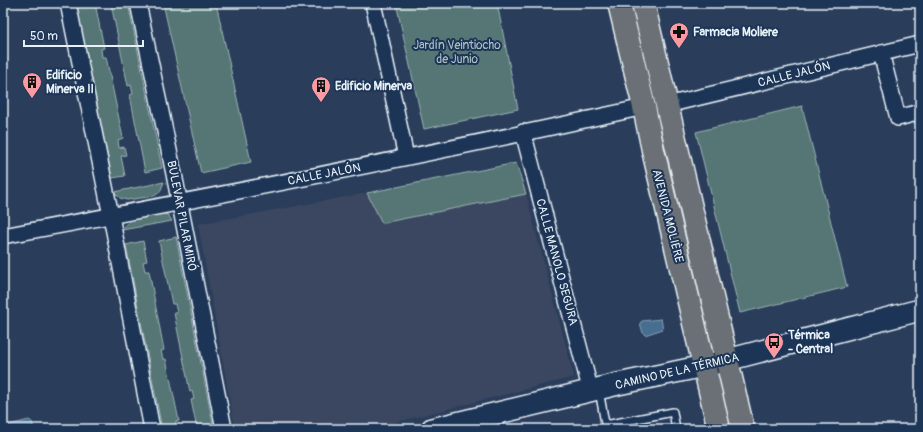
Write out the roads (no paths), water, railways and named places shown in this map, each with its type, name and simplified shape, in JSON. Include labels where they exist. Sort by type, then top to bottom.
[{"type":"main road","name":"AVENIDA MOLIÈRE","points":[[620,3],[644,107],[652,150],[719,429]]},
{"type":"main road","name":"AVENIDA MOLIÈRE","points":[[643,3],[743,429]]},
{"type":"main road","name":"CAMINO DE LA TÉRMICA","points":[[432,429],[704,366],[920,310]]},
{"type":"street","points":[[68,3],[152,429]]},
{"type":"street","name":"BULEVAR PILAR MIRÓ","points":[[138,3],[224,429]]},
{"type":"street","points":[[373,3],[406,157]]},
{"type":"street","name":"CALLE JALÓN","points":[[667,105],[920,44]]},
{"type":"street","points":[[881,53],[898,118],[920,112]]},
{"type":"street","name":"CALLE JALÓN","points":[[3,236],[406,157],[644,107]]},
{"type":"street","name":"CALLE MANOLO SEGURA","points":[[523,132],[595,391]]},
{"type":"lane","points":[[595,391],[606,427],[673,412],[676,429]]},
{"type":"place","name":"Farmacia Moliere","points":[[679,49]]},
{"type":"place","name":"Edificio Minerva II","points":[[32,99]]},
{"type":"place","name":"Edificio Minerva","points":[[321,103]]},
{"type":"place","name":"Térmica - Central","points":[[774,359]]},
{"type":"park label","name":"Jardín Veintiocho de Junio","points":[[457,52]]}]
